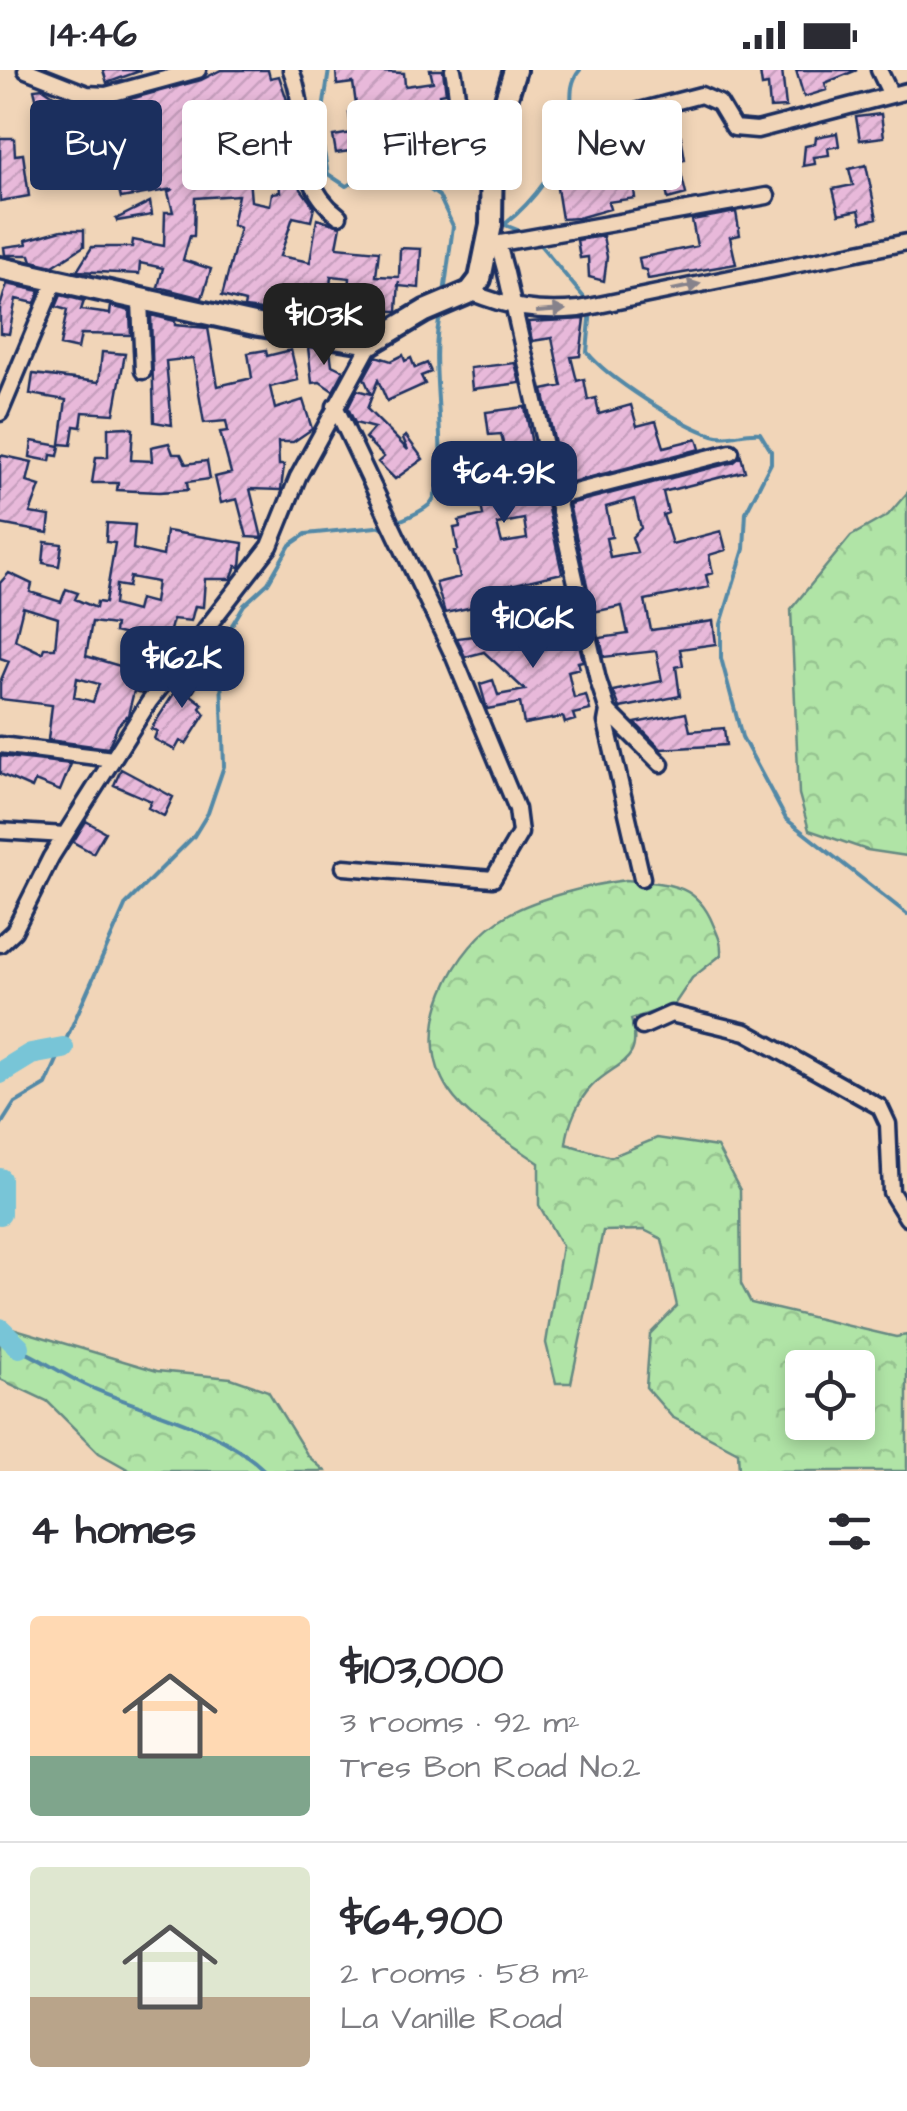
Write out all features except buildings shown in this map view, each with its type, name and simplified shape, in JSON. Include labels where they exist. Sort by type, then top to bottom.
[{"type":"street","points":[[26,70],[87,94],[106,95],[198,70]]},
{"type":"street","points":[[291,70],[303,109],[304,171],[326,207],[339,216]]},
{"type":"street","points":[[453,70],[456,100]]},
{"type":"street","points":[[507,100],[515,70]]},
{"type":"street","points":[[879,70],[891,95]]},
{"type":"street","points":[[682,100],[701,95],[719,103],[734,128],[757,130],[907,90]]},
{"type":"street","points":[[488,255],[489,190]]},
{"type":"street","points":[[488,255],[767,196]]},
{"type":"street","points":[[456,298],[538,313],[579,308],[907,242]]},
{"type":"street","points":[[0,944],[14,932],[65,835],[148,702],[270,546],[298,477],[371,344],[456,298],[488,255],[500,251],[608,711],[606,722],[642,878]]},
{"type":"street","points":[[0,268],[140,301],[371,344]]},
{"type":"street","points":[[0,413],[56,279]]},
{"type":"street","points":[[140,301],[143,371]]},
{"type":"street","points":[[336,406],[454,656],[517,809],[520,833],[493,878],[344,867]]},
{"type":"street","points":[[556,497],[731,452]]},
{"type":"street","points":[[608,711],[662,764]]},
{"type":"street","points":[[0,745],[113,759]]},
{"type":"street","points":[[0,831],[65,835]]},
{"type":"street","points":[[642,1027],[671,1014],[746,1032],[880,1106],[888,1124],[892,1192],[907,1218]]},
{"type":"green space","points":[[907,493],[907,856],[867,850],[809,830],[799,794],[791,609],[851,536],[888,515]]},
{"type":"green space","points":[[626,880],[678,888],[706,910],[719,939],[721,955],[692,978],[674,1005],[631,1019],[631,1053],[587,1092],[574,1113],[566,1144],[611,1157],[657,1138],[717,1147],[740,1190],[741,1284],[751,1303],[896,1337],[907,1335],[907,1471],[739,1471],[738,1452],[672,1417],[646,1387],[650,1334],[677,1306],[662,1239],[644,1230],[603,1231],[571,1383],[556,1383],[546,1343],[562,1246],[539,1205],[539,1163],[457,1102],[438,1068],[434,1043],[443,992],[470,946],[509,914],[566,892]]},
{"type":"green space","points":[[12,1328],[157,1371],[231,1378],[268,1391],[308,1456],[325,1471],[131,1471],[99,1453],[47,1401],[0,1379],[0,1330]]},
{"type":"waterway","points":[[329,70],[320,130],[328,174],[346,186],[378,172],[403,171],[439,196],[453,226],[444,294]]},
{"type":"waterway","points":[[505,224],[536,194],[560,156],[570,129],[573,84],[580,70]]},
{"type":"waterway","points":[[505,225],[528,234]]},
{"type":"waterway","points":[[536,240],[587,301]]},
{"type":"waterway","points":[[591,309],[587,352],[611,375],[699,430],[719,436],[760,433],[771,451],[771,463],[746,512],[744,549],[721,624],[721,658],[742,737],[786,819],[907,914]]},
{"type":"waterway","points":[[394,523],[425,508],[437,491],[440,446],[436,361],[441,313]]},
{"type":"waterway","points":[[0,1126],[14,1104],[46,1085],[126,904],[194,836],[208,813],[224,766],[220,645],[244,605],[268,583],[290,545],[306,534],[386,526]]},
{"type":"waterway","points":[[0,1073],[31,1054],[63,1048]]},
{"type":"waterway","points":[[0,1179],[0,1214]]},
{"type":"waterway","points":[[0,1329],[19,1347]]},
{"type":"waterway","points":[[0,1341],[90,1387],[204,1431],[265,1471]]}]
